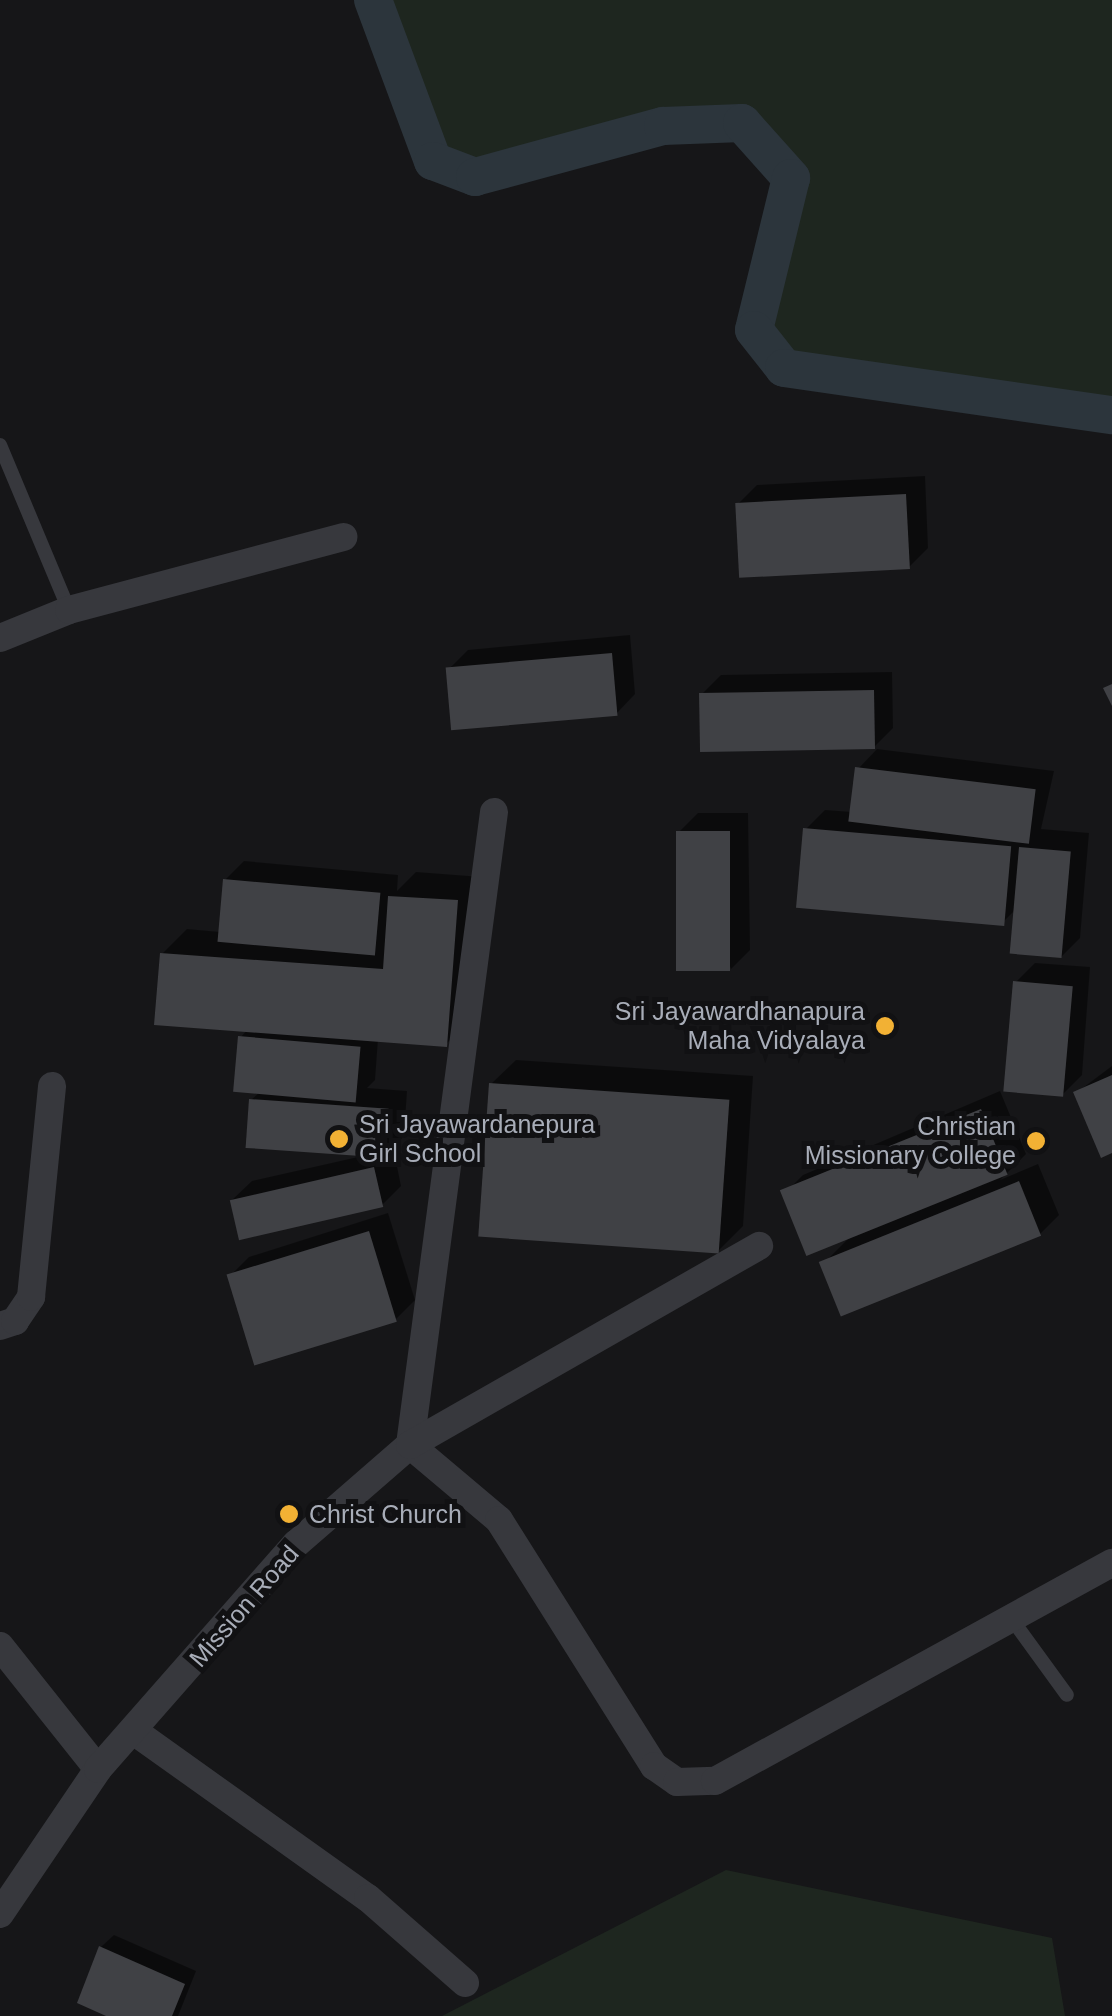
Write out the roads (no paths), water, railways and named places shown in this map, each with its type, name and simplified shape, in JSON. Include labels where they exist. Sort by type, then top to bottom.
[{"type":"street","points":[[0,638],[69,610],[342,537]]},
{"type":"street","points":[[494,812],[410,1445],[499,1520],[654,1766],[678,1782],[715,1781],[1112,1563]]},
{"type":"street","points":[[0,1326],[15,1321],[31,1296],[52,1086]]},
{"type":"street","name":"Mission Road","points":[[1,1912],[98,1769],[135,1732],[296,1544],[410,1445],[758,1246]]},
{"type":"street","points":[[0,1646],[98,1769]]},
{"type":"street","points":[[135,1732],[368,1898],[465,1983]]},
{"type":"lane","points":[[0,445],[69,610]]},
{"type":"lane","points":[[1011,1618],[1067,1695]]},
{"type":"waterway","points":[[373,0],[433,161],[475,177],[663,126],[742,123],[791,178],[754,330],[784,368],[1112,415]]},
{"type":"place","name":"Sri Jayawardhanapura Maha Vidyalaya","points":[[885,1026]]},
{"type":"place","name":"Sri Jayawardanepura Girl School","points":[[339,1139]]},
{"type":"place","name":"Christian Missionary College","points":[[1036,1141]]},
{"type":"place","name":"Christ Church","points":[[289,1514]]}]
